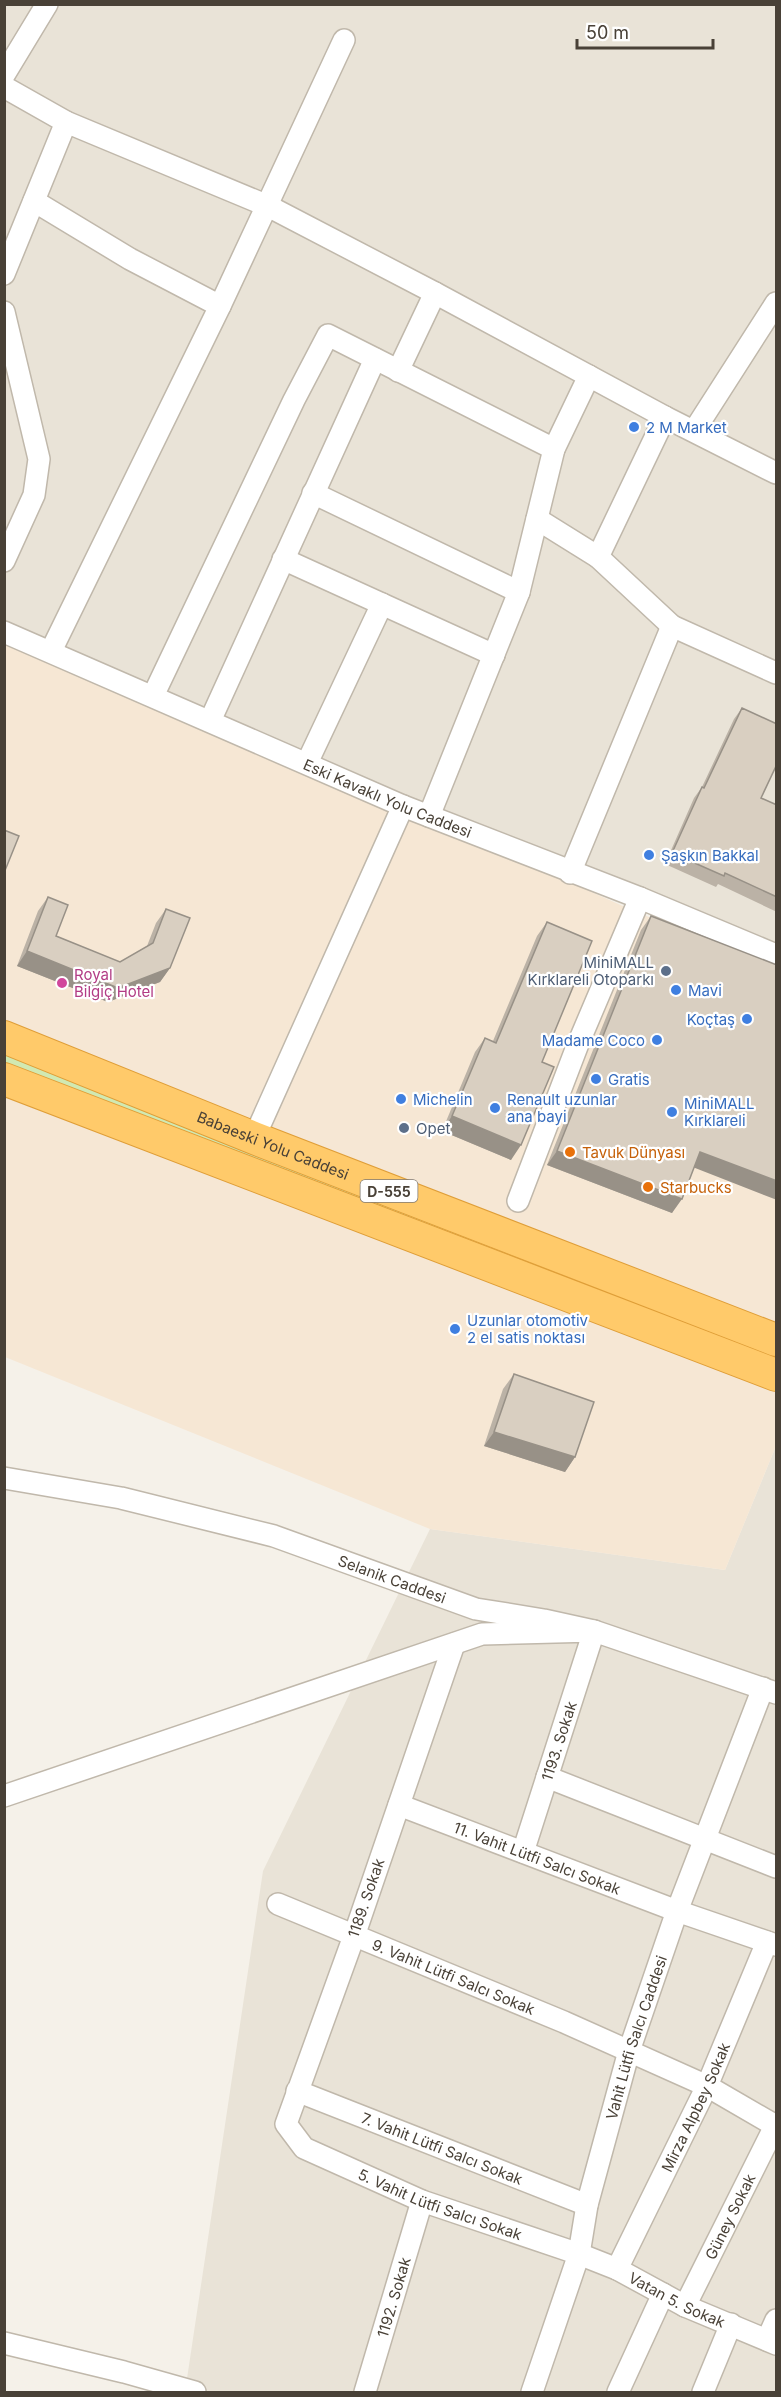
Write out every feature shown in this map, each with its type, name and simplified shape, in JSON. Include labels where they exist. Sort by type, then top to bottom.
[{"type":"highway","name":"Babaeski Yolu Caddesi","points":[[4,1037],[254,1138],[777,1340]]},
{"type":"highway","name":"D-555","points":[[4,1078],[777,1375]]},
{"type":"street","points":[[4,75],[47,4]]},
{"type":"street","points":[[51,651],[268,206],[344,40]]},
{"type":"street","points":[[4,87],[66,122],[268,206],[665,417],[777,473]]},
{"type":"street","points":[[4,274],[66,122]]},
{"type":"street","points":[[34,201],[130,259],[220,306]]},
{"type":"street","points":[[398,371],[435,293]]},
{"type":"street","points":[[694,431],[777,303]]},
{"type":"street","points":[[4,312],[39,459],[34,495],[4,561]]},
{"type":"street","points":[[153,696],[294,400],[328,335],[554,449]]},
{"type":"street","points":[[210,721],[375,359]]},
{"type":"street","points":[[429,816],[519,592],[554,449],[589,376]]},
{"type":"street","points":[[598,557],[665,417]]},
{"type":"street","points":[[313,493],[519,592]]},
{"type":"street","points":[[537,519],[598,557],[672,626],[777,673]]},
{"type":"street","points":[[283,559],[495,655]]},
{"type":"street","points":[[307,763],[382,604]]},
{"type":"street","points":[[570,873],[672,626]]},
{"type":"street","name":"Eski Kavaklı Yolu Caddesi","points":[[4,632],[403,806],[570,873],[640,898],[777,955]]},
{"type":"street","points":[[254,1138],[403,806]]},
{"type":"street","points":[[518,1201],[578,1044],[640,898]]},
{"type":"street","name":"Selanik Caddesi","points":[[4,1478],[121,1498],[274,1536],[476,1609],[594,1631],[770,1690]]},
{"type":"street","points":[[4,1797],[482,1634],[594,1631]]},
{"type":"street","name":"1193. Sokak","points":[[523,1852],[594,1631]]},
{"type":"street","name":"1189. Sokak","points":[[304,2148],[286,2124],[354,1936],[454,1644]]},
{"type":"street","name":"Vahit Lütfi Salcı Caddesi","points":[[532,2392],[579,2254],[587,2205],[628,2051],[705,1838],[770,1690]]},
{"type":"street","points":[[547,1777],[777,1867]]},
{"type":"street","name":"11. Vahit Lütfi Salcı Sokak","points":[[399,1805],[677,1911],[772,1943]]},
{"type":"street","name":"9. Vahit Lütfi Salcı Sokak","points":[[278,1904],[564,2022],[707,2086],[776,2126]]},
{"type":"street","name":"Mirza Alpbey Sokak","points":[[618,2269],[707,2086],[772,1943]]},
{"type":"street","name":"7. Vahit Lütfi Salcı Sokak","points":[[297,2091],[587,2205]]},
{"type":"street","name":"Güney Sokak","points":[[685,2306],[776,2126]]},
{"type":"street","name":"5. Vahit Lütfi Salcı Sokak","points":[[304,2148],[422,2201],[579,2254]]},
{"type":"street","name":"1192. Sokak","points":[[365,2392],[422,2201]]},
{"type":"street","name":"Vatan 5. Sokak","points":[[579,2254],[618,2269],[685,2306],[772,2342]]},
{"type":"street","points":[[618,2392],[663,2294]]},
{"type":"street","points":[[772,2342],[777,2320]]},
{"type":"street","points":[[703,2392],[731,2324]]},
{"type":"street","points":[[4,2343],[195,2392]]},
{"type":"shaded area","points":[[4,5],[776,5],[776,945],[408,798],[5,632]]},
{"type":"shaded area","points":[[4,633],[210,721],[625,907],[776,970],[776,1446],[725,1570],[430,1529],[5,1357]]},
{"type":"shaded area","points":[[776,1446],[776,2392],[185,2392],[263,1871],[430,1529],[725,1570]]},
{"type":"green space","points":[[4,1053],[776,1349],[776,1359],[5,1066]]},
{"type":"building","points":[[742,708],[777,724],[777,764],[761,798],[777,805],[777,897],[725,873],[724,876],[672,853]]},
{"type":"building","points":[[4,830],[19,836],[4,873]]},
{"type":"building","points":[[48,897],[68,905],[56,936],[120,962],[153,943],[166,909],[190,918],[170,968],[118,988],[27,951]]},
{"type":"building","name":"MiniMALL Kırklareli","points":[[651,916],[777,965],[777,1181],[700,1152],[682,1199],[557,1151]]},
{"type":"building","points":[[547,922],[592,941],[542,1062],[554,1067],[521,1145],[452,1116],[485,1038],[496,1043]]},
{"type":"building","points":[[514,1374],[594,1402],[575,1457],[494,1432]]},
{"type":"place","name":"2 M Market","points":[[634,427]]},
{"type":"place","name":"Şaşkın Bakkal","points":[[649,855]]},
{"type":"place","name":"MiniMALL Kırklareli Otoparkı","points":[[666,971]]},
{"type":"place","name":"Royal Bilgiç Hotel","points":[[62,983]]},
{"type":"place","name":"Mavi","points":[[676,990]]},
{"type":"place","name":"Koçtaş","points":[[747,1019]]},
{"type":"place","name":"Madame Coco","points":[[657,1040]]},
{"type":"place","name":"Gratis","points":[[596,1079]]},
{"type":"place","name":"Michelin","points":[[401,1099]]},
{"type":"place","name":"Renault uzunlar ana bayi","points":[[495,1108]]},
{"type":"place","name":"MiniMALL Kırklareli","points":[[672,1112]]},
{"type":"place","name":"Opet","points":[[404,1128]]},
{"type":"place","name":"Tavuk Dünyası","points":[[570,1152]]},
{"type":"place","name":"Starbucks","points":[[648,1187]]},
{"type":"place","name":"Uzunlar otomotiv 2 el satis noktası","points":[[455,1329]]}]
